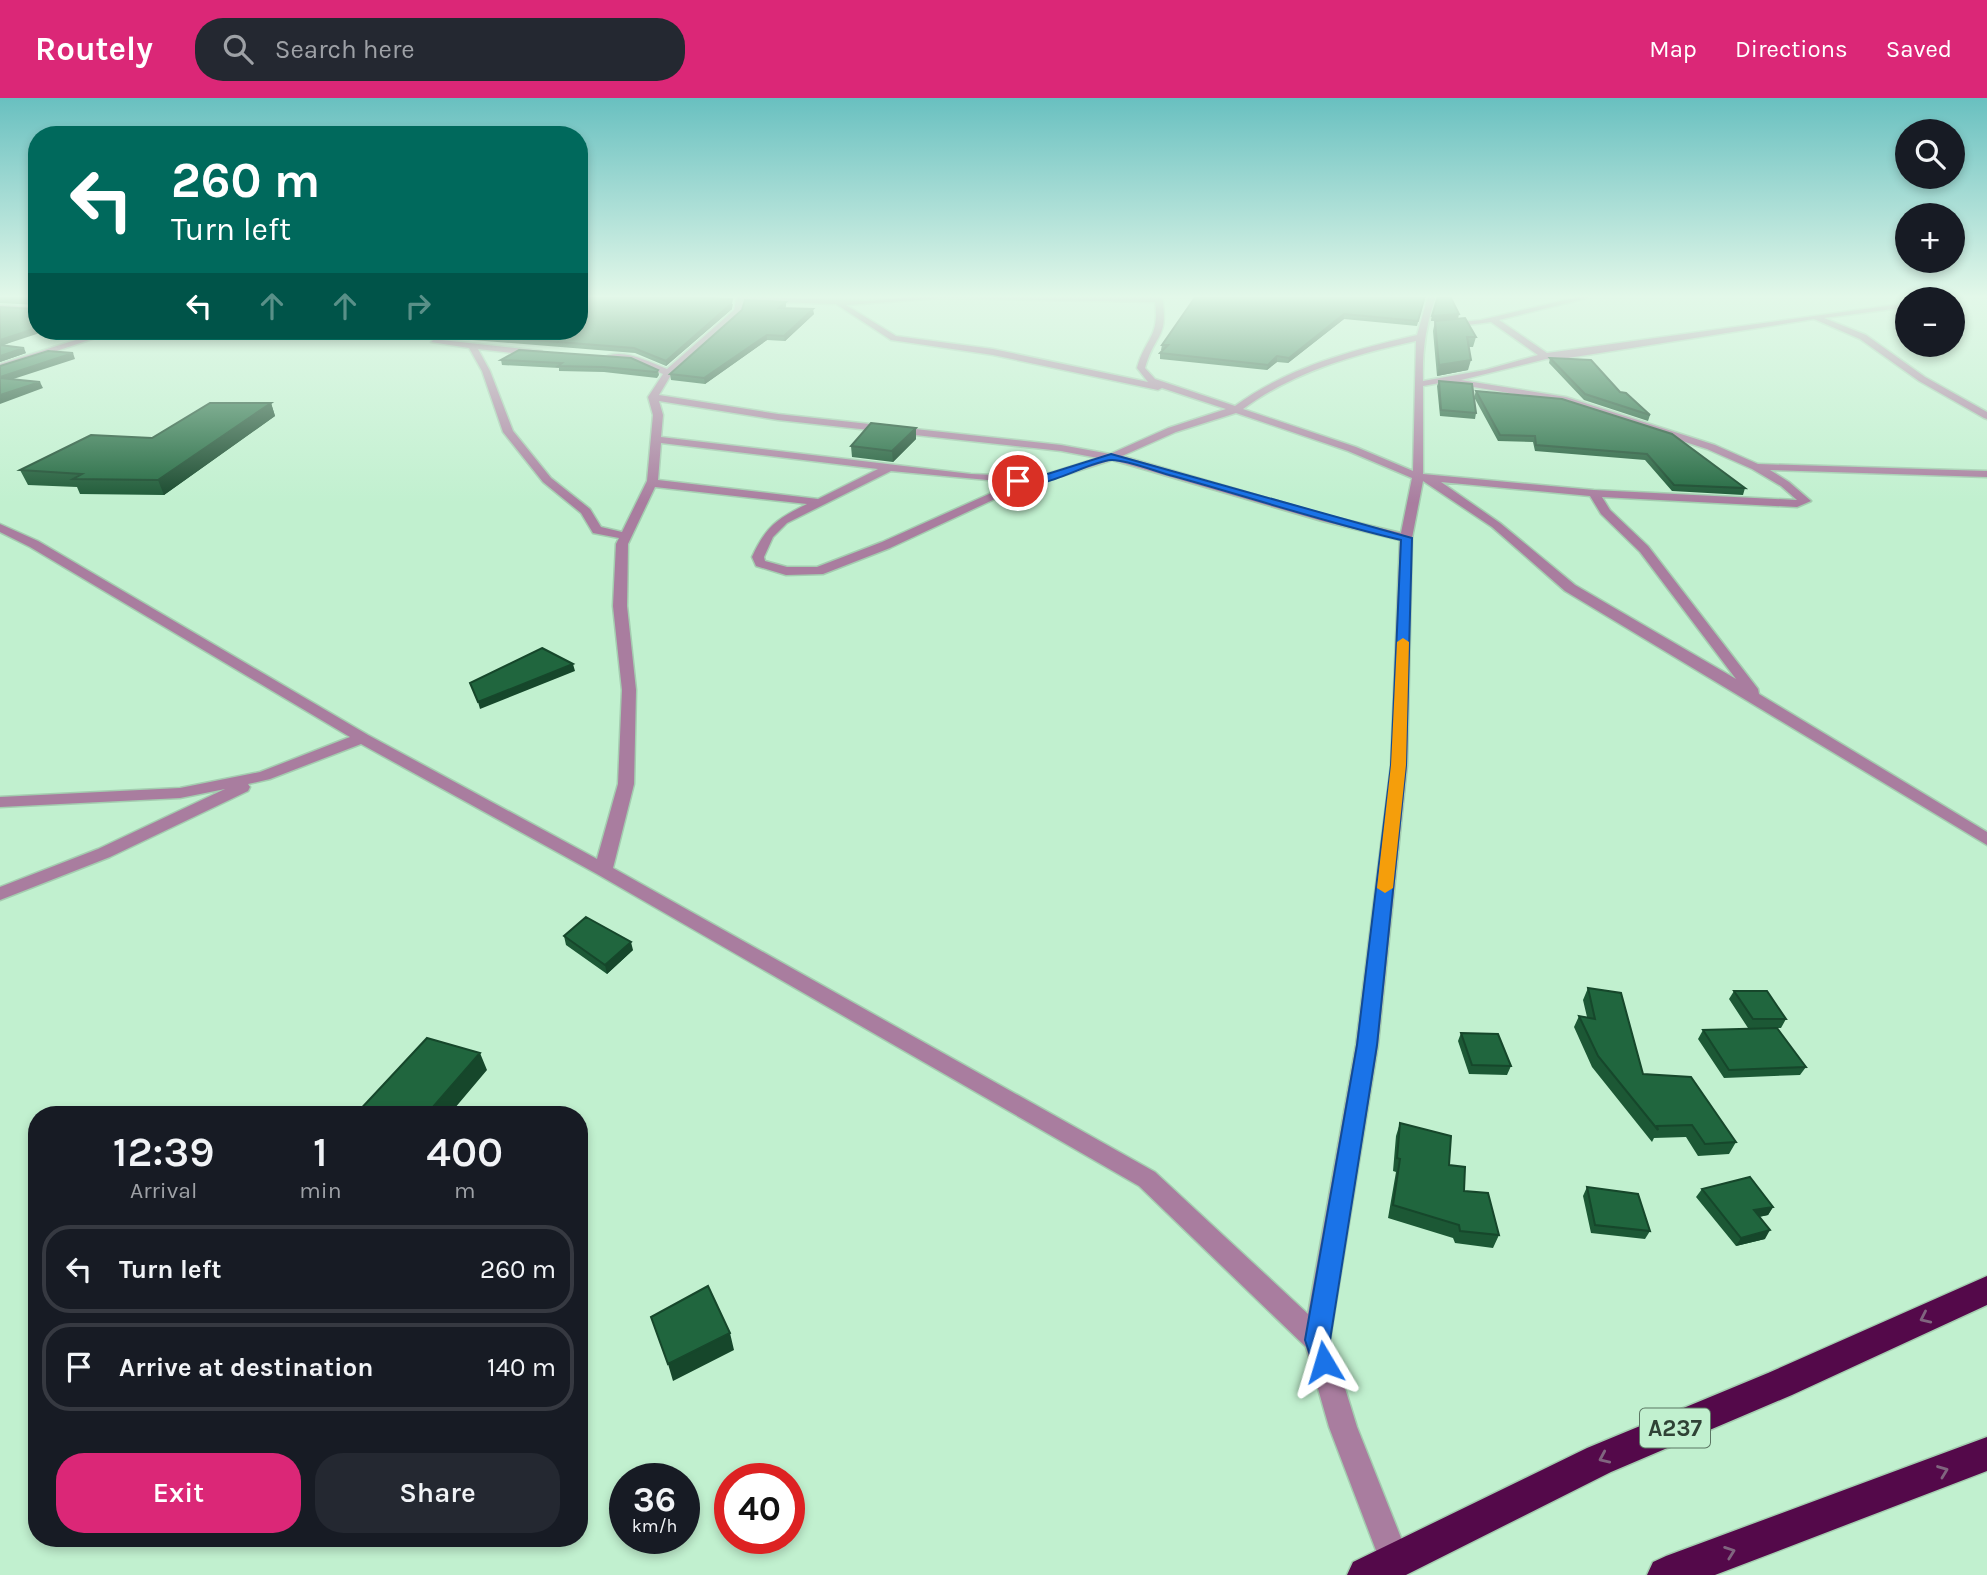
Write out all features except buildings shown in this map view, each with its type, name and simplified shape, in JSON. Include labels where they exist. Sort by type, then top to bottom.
[{"type":"highway","name":"A237","points":[[1381,1569],[1599,1460],[1780,1384],[1987,1290]]},
{"type":"highway","points":[[1667,1575],[1987,1454]]},
{"type":"street","points":[[483,365],[508,432],[547,480],[586,511],[597,530],[626,536]]},
{"type":"street","points":[[649,365],[668,373]]},
{"type":"street","points":[[653,397],[668,373],[677,365]]},
{"type":"street","points":[[1056,365],[1174,389]]},
{"type":"street","points":[[1141,365],[1140,368],[1152,381],[1352,449],[1423,478],[1496,526],[1570,588],[1987,839]]},
{"type":"street","points":[[656,439],[1018,481],[1039,480],[1111,457],[1172,430],[1237,409],[1267,387],[1323,365]]},
{"type":"street","points":[[1381,1569],[1317,1340],[1367,1045],[1399,765],[1406,538],[1423,478],[1420,365]]},
{"type":"street","points":[[1419,384],[1486,373],[1514,365]]},
{"type":"street","points":[[1902,365],[1987,416]]},
{"type":"street","points":[[1423,478],[1594,493],[1797,504],[1805,500],[1786,484],[1756,467],[1711,447],[1563,399],[1446,380]]},
{"type":"street","points":[[603,870],[626,784],[629,690],[620,606],[622,544],[650,483],[659,415],[653,397]]},
{"type":"street","points":[[653,397],[778,417],[1111,457],[1326,519],[1406,538]]},
{"type":"street","points":[[889,467],[783,521],[768,535],[758,557],[760,563],[786,571],[819,571],[898,540],[993,496],[1018,481]]},
{"type":"street","points":[[1756,467],[1987,474]]},
{"type":"street","points":[[650,483],[817,502]]},
{"type":"street","points":[[1594,493],[1605,512],[1644,549],[1715,638],[1761,702]]},
{"type":"street","points":[[0,527],[34,544],[362,738],[603,870],[1147,1179],[1317,1340]]},
{"type":"street","points":[[0,894],[104,853],[264,776],[362,738]]},
{"type":"street","points":[[0,802],[180,793],[264,776]]},
{"type":"slow traffic","points":[[1385,888],[1399,765],[1403,642]]},
{"type":"route","points":[[1018,481],[1039,480],[1111,457],[1254,496],[1326,519],[1406,538],[1399,765],[1367,1045],[1317,1340],[1324,1362]]}]
